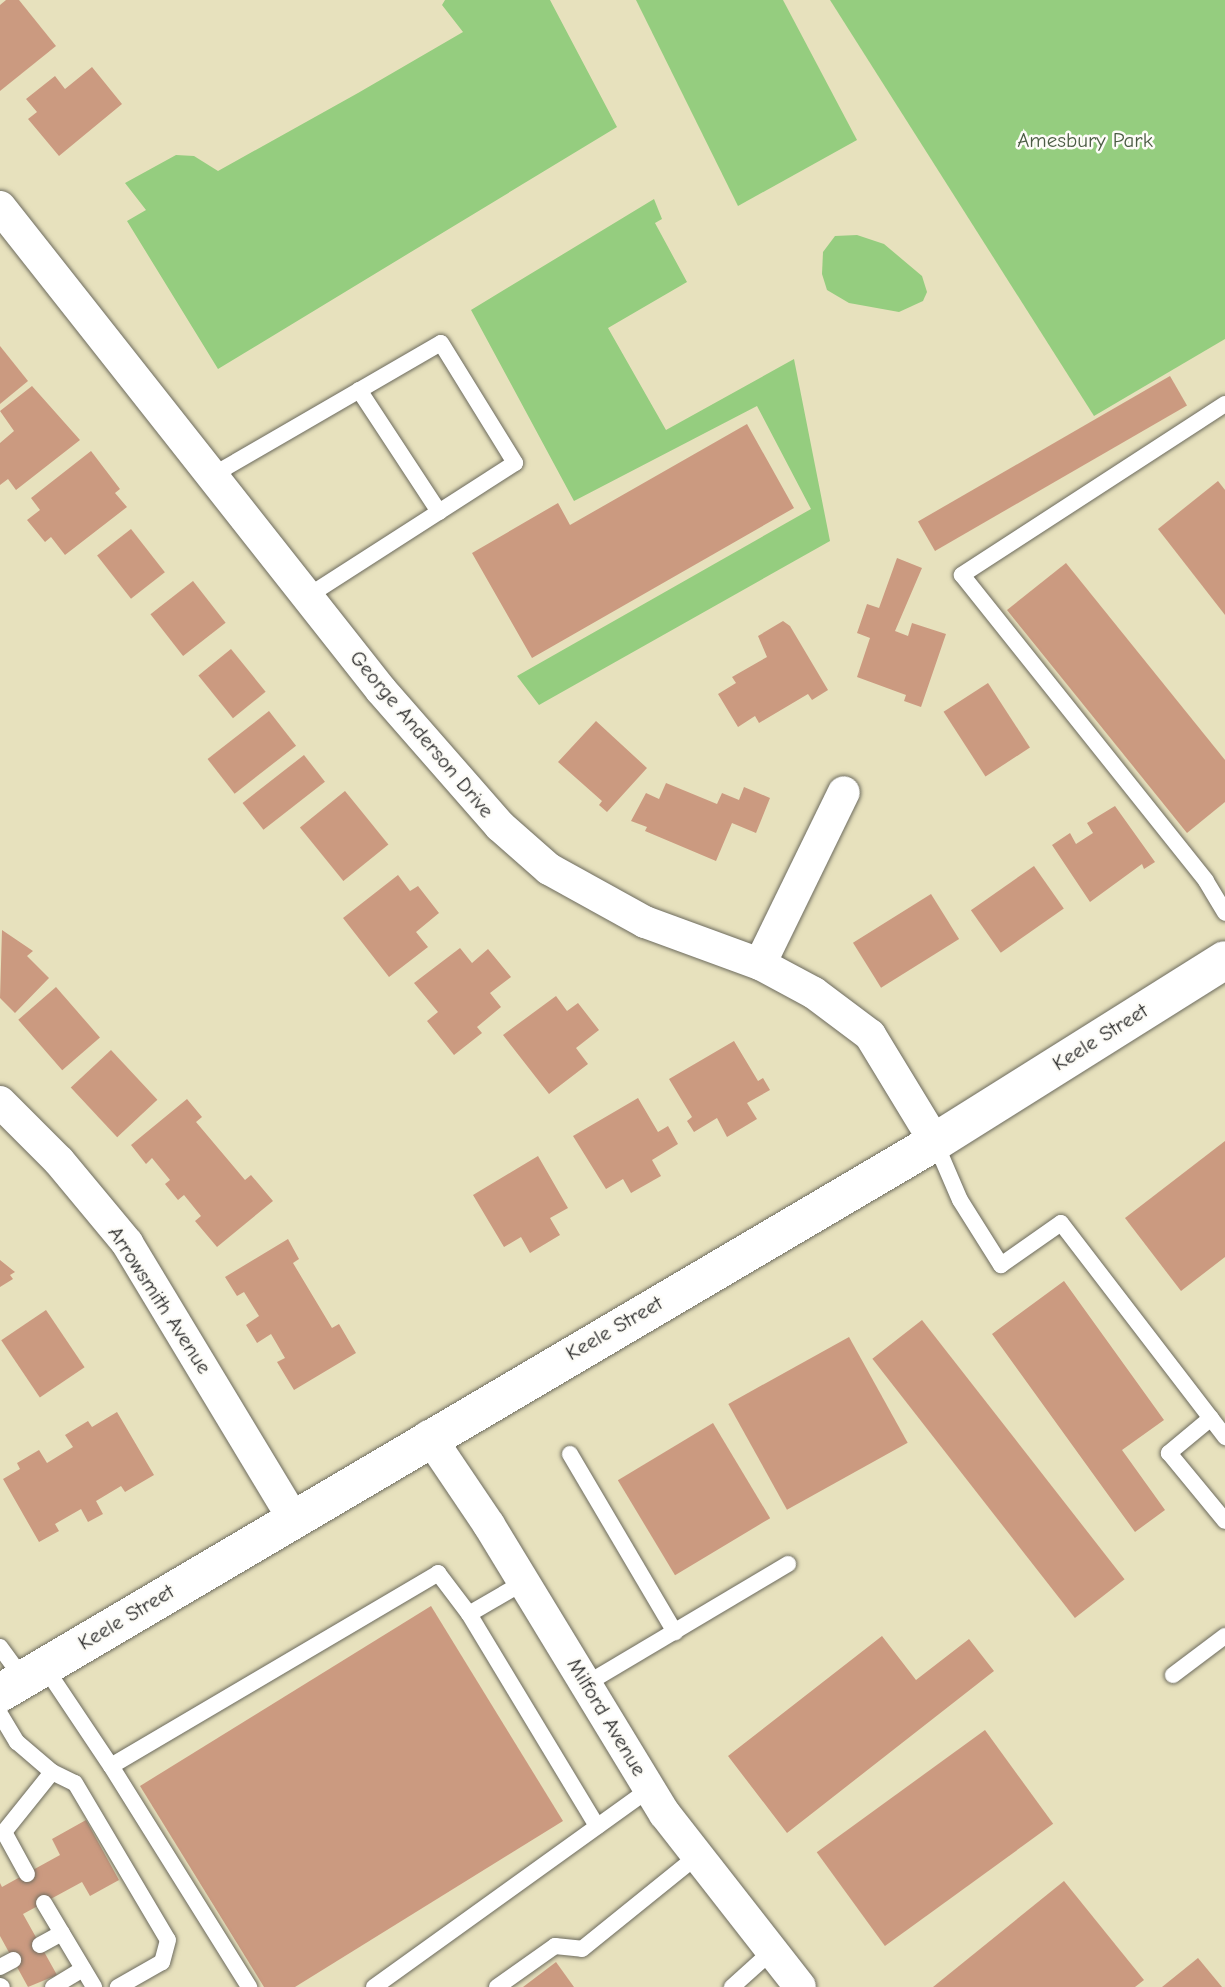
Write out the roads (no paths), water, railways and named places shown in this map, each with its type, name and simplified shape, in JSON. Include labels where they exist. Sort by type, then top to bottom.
[{"type":"main road","name":"Keele Street","points":[[22,1679],[429,1436],[935,1142],[1225,960]]},
{"type":"street","name":"George Anderson Drive","points":[[0,207],[381,690],[473,795],[549,869],[645,922],[760,964],[814,993],[870,1035],[935,1142]]},
{"type":"street","points":[[760,964],[844,792]]},
{"type":"street","name":"Arrowsmith Avenue","points":[[0,1102],[58,1161],[127,1243],[293,1518]]},
{"type":"street","name":"Milford Avenue","points":[[429,1436],[524,1582],[650,1789],[696,1857],[800,1987]]},
{"type":"lane","points":[[213,475],[441,344],[515,463],[308,596]]},
{"type":"lane","points":[[359,390],[439,512]]},
{"type":"lane","points":[[1223,409],[962,575],[1206,881],[1225,913]]},
{"type":"lane","points":[[935,1142],[960,1200],[1001,1265],[1062,1223],[1225,1437]]},
{"type":"lane","points":[[1211,1418],[1169,1453],[1225,1521]]},
{"type":"lane","points":[[570,1454],[675,1632]]},
{"type":"lane","points":[[586,1684],[788,1564]]},
{"type":"lane","points":[[111,1766],[438,1573],[469,1614],[597,1826]]},
{"type":"lane","points":[[469,1614],[524,1582]]},
{"type":"lane","points":[[1173,1675],[1225,1636]]},
{"type":"lane","points":[[0,1647],[22,1679],[111,1766],[249,1987]]},
{"type":"lane","points":[[0,1714],[17,1742],[52,1772],[75,1783],[168,1940],[162,1962],[118,1987]]},
{"type":"lane","points":[[27,1874],[7,1852],[2,1831],[52,1772]]},
{"type":"lane","points":[[374,1987],[650,1789]]},
{"type":"lane","points":[[498,1987],[555,1946],[582,1949],[696,1857]]},
{"type":"lane","points":[[44,1903],[94,1987]]},
{"type":"lane","points":[[40,1945],[62,1933]]},
{"type":"lane","points":[[732,1987],[772,1951]]},
{"type":"lane","points":[[53,1987],[83,1969]]},
{"type":"park label","name":"Amesbury Park","points":[[1085,140]]}]
